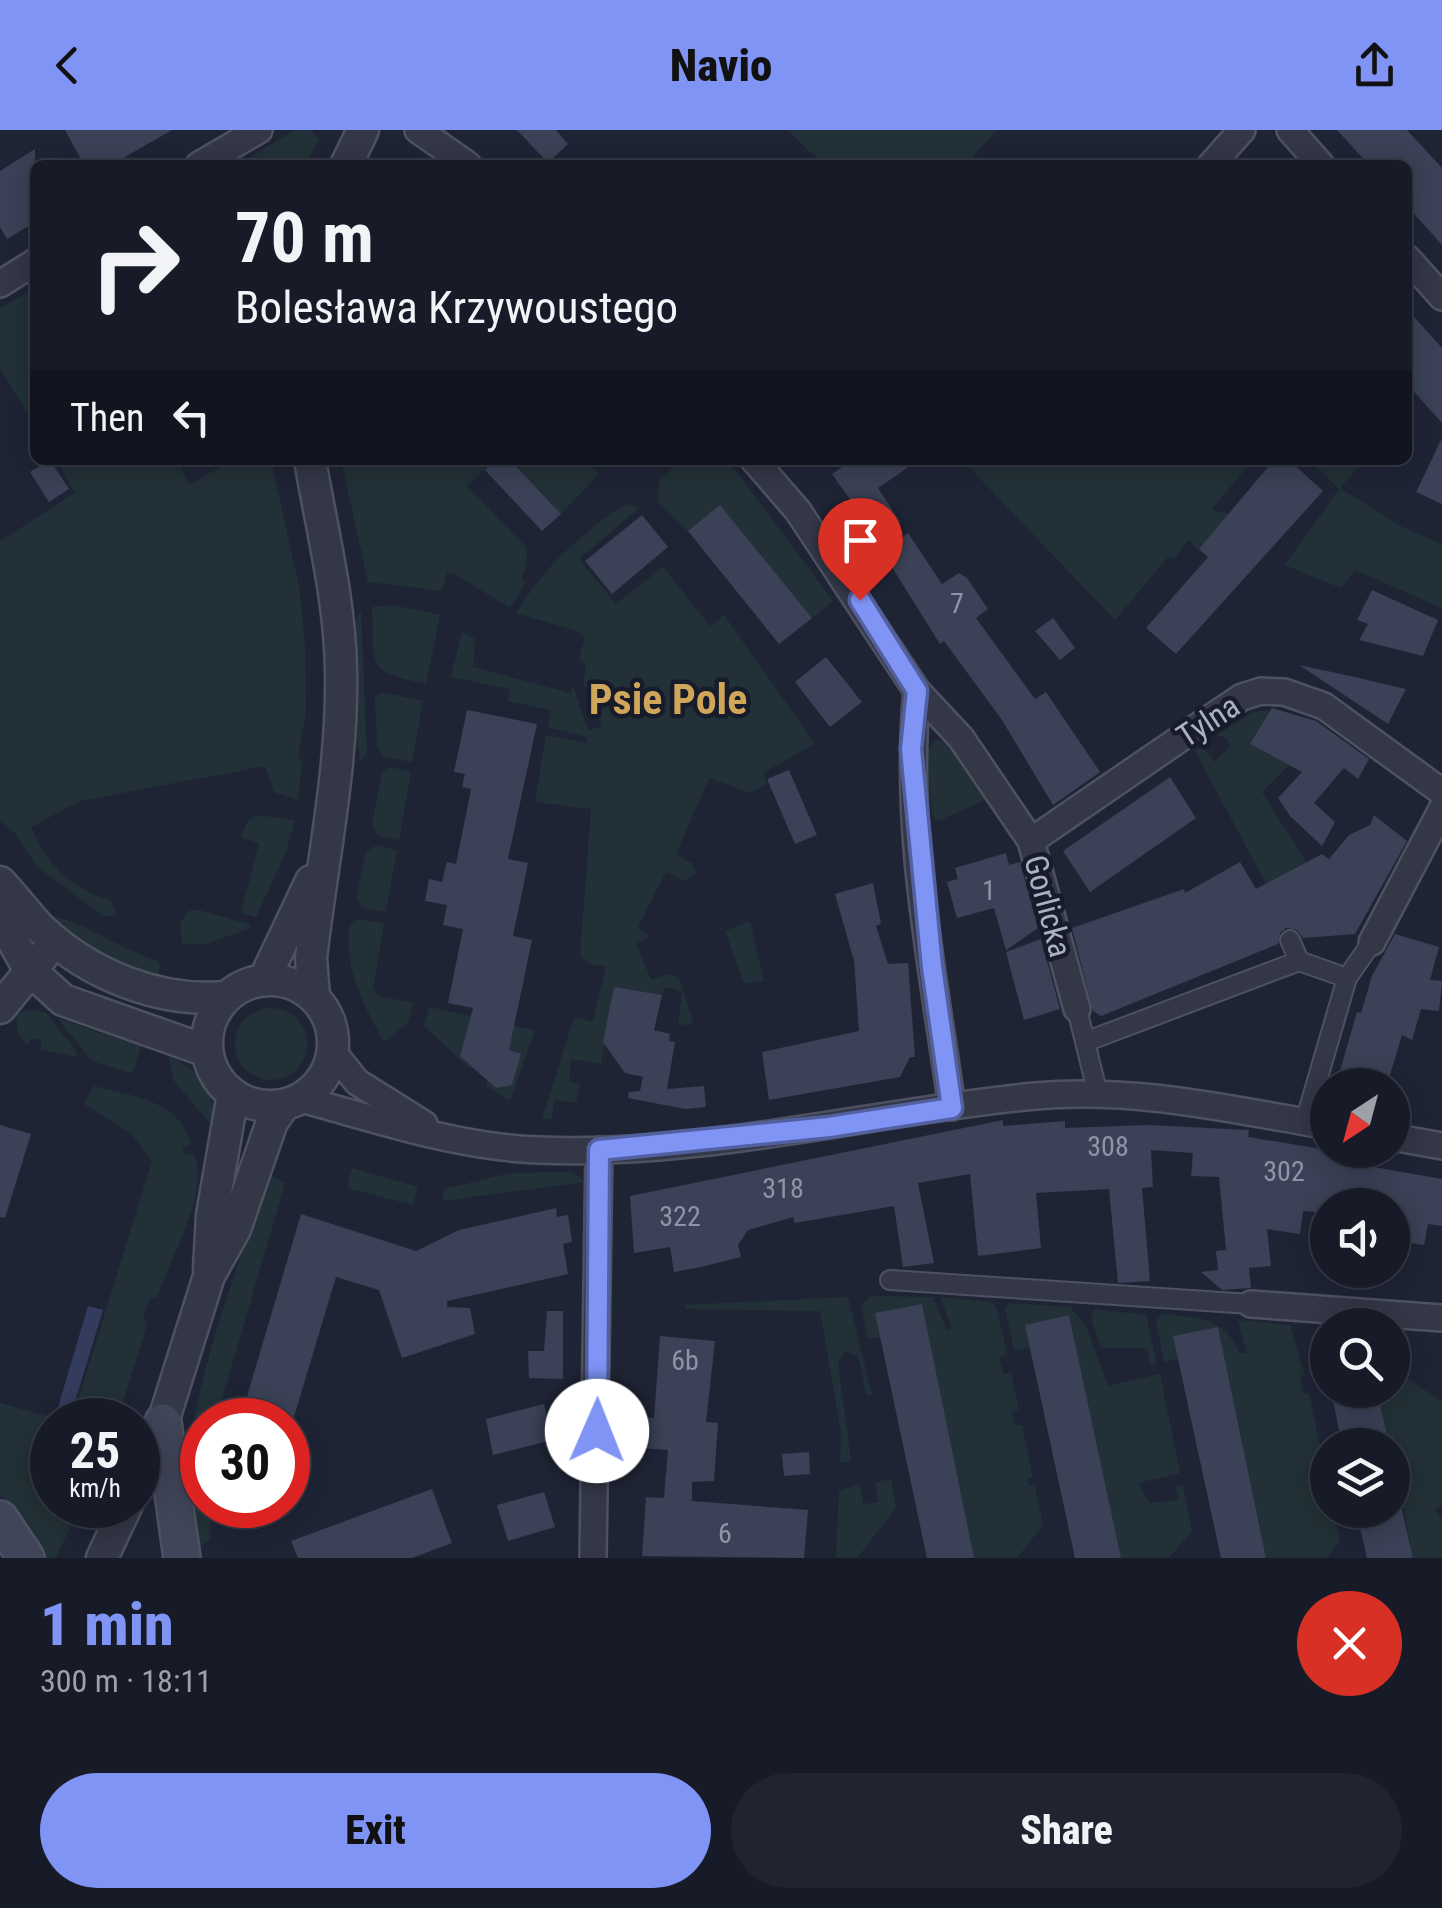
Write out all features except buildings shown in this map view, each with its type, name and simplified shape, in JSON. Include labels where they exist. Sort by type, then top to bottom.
[{"type":"main road","points":[[163,1422],[181,1554]]},
{"type":"main road","points":[[0,1520],[26,1558]]},
{"type":"street","points":[[208,160],[259,130]]},
{"type":"street","points":[[348,160],[363,130]]},
{"type":"street","points":[[418,130],[460,148]]},
{"type":"street","points":[[1216,160],[1242,130]]},
{"type":"street","points":[[1290,130],[1317,160]]},
{"type":"street","points":[[1412,263],[1442,297]]},
{"type":"street","points":[[0,284],[30,265]]},
{"type":"street","points":[[311,465],[337,598],[341,669],[340,722],[311,958],[314,997]]},
{"type":"street","name":"Gorlicka","points":[[758,465],[798,512],[917,691],[961,738],[1032,841],[1098,1094]]},
{"type":"street","points":[[917,691],[911,749],[932,967],[952,1108]]},
{"type":"street","name":"Tylna","points":[[1032,841],[1197,727],[1242,698],[1261,691],[1284,692],[1324,706],[1442,792]]},
{"type":"street","points":[[1328,1068],[1347,978],[1372,942],[1442,810]]},
{"type":"street","points":[[264,980],[322,860]]},
{"type":"street","points":[[0,882],[58,943],[88,965],[121,981],[182,997],[226,997]]},
{"type":"street","points":[[0,918],[29,969],[63,1000],[207,1051]]},
{"type":"street","points":[[1290,940],[1299,961]]},
{"type":"street","points":[[0,1008],[29,969],[58,943]]},
{"type":"street","points":[[1085,1042],[1299,961],[1347,978]]},
{"type":"street","points":[[0,980],[29,969]]},
{"type":"street","points":[[160,1429],[208,1276],[235,1229],[268,1132],[292,1102],[323,1079],[333,1052],[330,1022],[314,997],[286,981],[264,980],[244,985],[226,997],[212,1019],[207,1051],[216,1075],[234,1094],[258,1105],[292,1102],[445,1138],[515,1149],[599,1150],[829,1127],[1036,1096],[1098,1094],[1205,1101],[1310,1123]]},
{"type":"street","points":[[333,1052],[361,1085],[445,1138]]},
{"type":"street","points":[[208,1276],[212,1216],[234,1094]]},
{"type":"street","points":[[1410,1140],[1442,1146]]},
{"type":"street","points":[[593,1558],[599,1150]]},
{"type":"street","points":[[890,1280],[1442,1318]]},
{"type":"street","points":[[102,1558],[116,1528]]},
{"type":"shaded area","points":[[295,130],[311,130],[319,139],[308,160],[245,160]]},
{"type":"shaded area","points":[[787,130],[997,130],[970,160],[819,160]]},
{"type":"shaded area","points":[[30,292],[30,418],[0,368],[0,308]]},
{"type":"shaded area","points":[[59,465],[180,465],[189,485],[223,465],[272,465],[300,591],[305,647],[306,712],[298,755],[302,764],[298,800],[274,792],[265,766],[80,801],[31,827],[44,853],[62,874],[84,890],[111,900],[117,915],[105,917],[37,867],[16,834],[0,821],[0,541],[75,493]]},
{"type":"shaded area","points":[[342,465],[490,465],[467,486],[526,547],[527,562],[521,580],[526,582],[510,608],[453,573],[447,573],[442,591],[368,582]]},
{"type":"shaded area","points":[[515,465],[591,465],[599,474],[561,514]]},
{"type":"shaded area","points":[[676,465],[732,465],[833,601],[812,618],[720,505],[688,531],[658,502],[659,480]]},
{"type":"shaded area","points":[[967,465],[1250,465],[1211,509],[1231,515],[1198,550],[1189,540],[1175,557],[1167,558],[1115,620]]},
{"type":"shaded area","points":[[1314,465],[1361,465],[1340,488],[1402,527],[1442,544],[1442,608],[1355,570],[1341,588],[1285,565],[1339,489]]},
{"type":"shaded area","points":[[625,504],[640,507],[580,558],[583,564],[616,604],[663,567],[710,626],[724,615],[815,744],[763,773],[767,784],[750,793],[709,778],[676,854],[693,864],[696,874],[685,881],[666,872],[638,927],[650,936],[636,944],[651,979],[670,974],[679,978],[693,1023],[678,1026],[682,992],[665,987],[662,995],[614,987],[601,1064],[571,1059],[569,1082],[580,1084],[576,1103],[555,1099],[551,1119],[542,1119],[574,1017],[593,1022],[606,966],[589,964],[580,956],[591,809],[535,802],[546,735],[586,743],[587,737],[548,727],[551,710],[508,701],[510,689],[451,677],[462,632],[475,639],[473,667],[570,693],[573,685],[588,731],[602,726],[583,683],[586,665],[579,659],[585,638],[577,631],[516,613],[564,552]]},
{"type":"shaded area","points":[[393,605],[440,615],[426,684],[391,674],[376,663],[372,607]]},
{"type":"shaded area","points":[[361,611],[367,754],[360,761],[350,660],[351,640]]},
{"type":"shaded area","points":[[382,692],[423,701],[412,762],[384,757],[377,748],[375,697]]},
{"type":"shaded area","points":[[1271,710],[1251,745],[1289,765],[1262,792],[1306,862],[1266,884],[1195,751],[1202,747],[1215,762],[1229,747],[1228,739],[1217,735],[1253,712]]},
{"type":"shaded area","points":[[936,739],[948,743],[987,799],[938,821],[932,816],[927,750]]},
{"type":"shaded area","points":[[390,767],[411,772],[399,840],[378,836],[372,825],[382,773]]},
{"type":"shaded area","points":[[256,815],[295,820],[286,852],[256,917],[241,913],[259,843],[241,837],[247,822]]},
{"type":"shaded area","points":[[377,845],[397,850],[386,912],[362,907],[356,898],[366,852]]},
{"type":"shaded area","points":[[199,910],[251,928],[206,944],[182,944],[180,923],[188,911]]},
{"type":"shaded area","points":[[54,917],[156,960],[160,965],[157,979],[117,968],[48,920]]},
{"type":"shaded area","points":[[359,919],[384,924],[373,988],[379,996],[413,1003],[408,1023],[384,1042],[352,971],[350,926]]},
{"type":"shaded area","points":[[750,921],[764,981],[744,983],[725,931]]},
{"type":"shaded area","points":[[429,1007],[535,1030],[510,1101],[486,1085],[487,1080],[496,1088],[512,1085],[467,1066],[424,1026]]},
{"type":"shaded area","points":[[271,1008],[296,1019],[307,1044],[296,1069],[271,1080],[246,1069],[235,1044],[246,1019]]},
{"type":"shaded area","points":[[31,1010],[46,1013],[77,1052],[76,1057],[40,1049],[42,1040],[33,1038],[27,1045],[18,1034],[16,1014]]},
{"type":"shaded area","points":[[57,1018],[141,1046],[134,1070],[130,1073],[92,1061]]},
{"type":"shaded area","points":[[169,1056],[189,1068],[204,1084],[213,1105],[213,1127],[174,1081]]},
{"type":"shaded area","points":[[94,1086],[138,1097],[165,1109],[185,1129],[191,1144],[182,1147],[184,1155],[192,1153],[197,1167],[197,1185],[187,1224],[157,1298],[150,1297],[143,1320],[148,1322],[124,1398],[79,1398],[152,1161],[131,1133],[84,1104]]},
{"type":"shaded area","points":[[352,1168],[418,1187],[413,1205],[347,1188]]},
{"type":"shaded area","points":[[572,1172],[586,1182],[442,1201],[445,1189],[510,1173]]},
{"type":"shaded area","points":[[270,1175],[285,1183],[222,1398],[199,1398],[217,1330]]},
{"type":"shaded area","points":[[871,1296],[933,1297],[947,1330],[952,1329],[940,1297],[991,1302],[996,1306],[1007,1354],[999,1357],[1003,1374],[1011,1373],[1019,1410],[1012,1412],[1015,1426],[1022,1425],[1033,1478],[1027,1479],[1029,1486],[1035,1485],[1043,1525],[1017,1558],[974,1558],[875,1313],[880,1337],[868,1339],[861,1305]]},
{"type":"shaded area","points":[[848,1297],[872,1395],[866,1394],[858,1356],[845,1352],[838,1362],[851,1461],[840,1463],[841,1432],[820,1311],[686,1309],[685,1305]]},
{"type":"shaded area","points":[[1010,1303],[1070,1307],[1085,1324],[1108,1386],[1160,1374],[1180,1473],[1138,1483],[1150,1503],[1179,1500],[1176,1486],[1183,1485],[1192,1531],[1169,1558],[1121,1558],[1069,1315],[1025,1325],[1030,1347],[1014,1351],[1005,1308]]},
{"type":"shaded area","points":[[1094,1309],[1146,1315],[1157,1364],[1151,1365],[1147,1348],[1101,1348],[1091,1318]]},
{"type":"shaded area","points":[[1163,1314],[1209,1322],[1219,1326],[1227,1333],[1240,1354],[1247,1353],[1238,1320],[1290,1325],[1305,1376],[1300,1378],[1303,1394],[1309,1393],[1316,1428],[1310,1428],[1310,1528],[1337,1528],[1340,1541],[1327,1558],[1266,1558],[1218,1327],[1174,1336],[1178,1359],[1164,1362],[1156,1321]]},
{"type":"shaded area","points":[[1410,1380],[1442,1402],[1442,1505],[1434,1510],[1442,1519],[1442,1558],[1413,1558],[1407,1528],[1410,1428],[1385,1428],[1381,1408],[1410,1408]]},
{"type":"shaded area","points":[[0,1403],[30,1411],[30,1527],[0,1494]]},
{"type":"shaded area","points":[[891,1479],[896,1508],[857,1558],[836,1558],[839,1491],[860,1484],[863,1504],[878,1502],[876,1482]]},
{"type":"shaded area","points":[[31,1528],[70,1528],[56,1558],[46,1558]]},
{"type":"shaded area","points":[[193,1528],[210,1528],[210,1539],[198,1550]]},
{"type":"water","points":[[88,1306],[103,1310],[76,1398],[61,1398]]},
{"type":"district","name":"Psie Pole","points":[[668,699]]},
{"type":"route","points":[[597,1431],[599,1150],[829,1127],[952,1108],[932,967],[911,749],[917,691],[860,600]]}]
